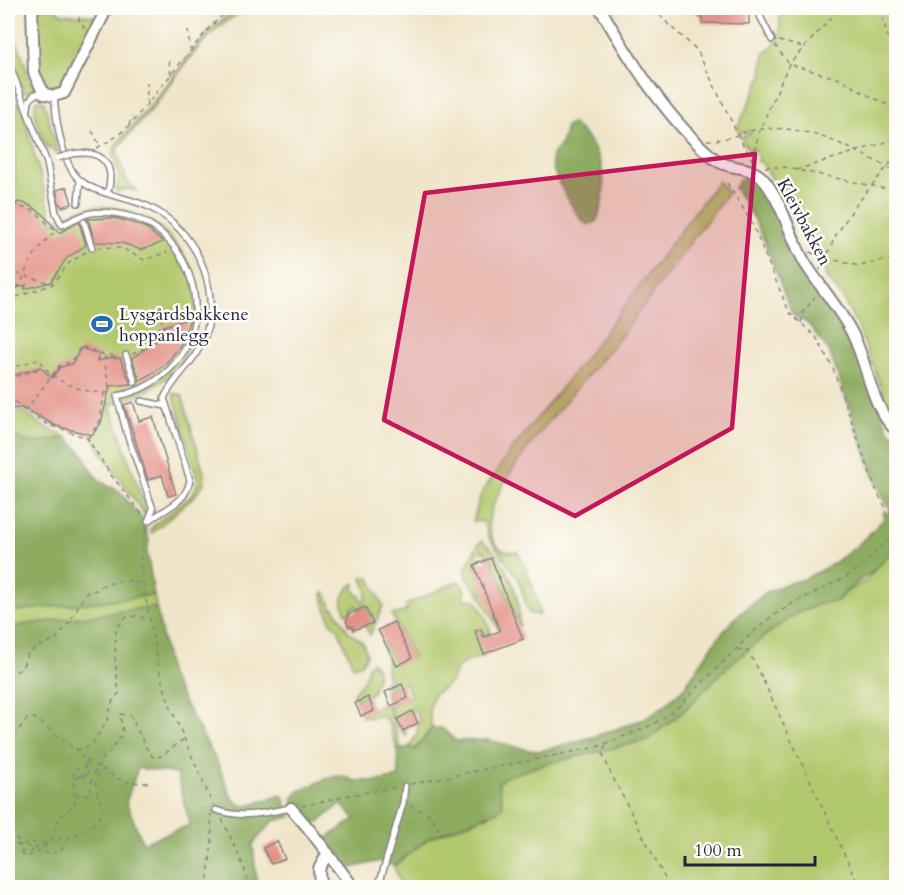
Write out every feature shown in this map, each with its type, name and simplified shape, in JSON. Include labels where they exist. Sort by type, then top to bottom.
[{"type":"street","points":[[32,8],[34,73],[49,95],[64,93],[107,8]]},
{"type":"street","name":"Kleivbakken","points":[[600,8],[636,69],[694,139],[717,161],[761,176],[781,210],[804,261],[853,334],[876,399],[887,421],[897,430]]},
{"type":"street","points":[[291,808],[354,888]]},
{"type":"street","points":[[320,888],[319,869],[328,853]]},
{"type":"lane","points":[[756,8],[772,40]]},
{"type":"lane","points":[[8,61],[47,163],[56,213],[62,225],[90,214],[107,212],[137,219],[152,226],[173,244],[188,272],[195,313],[191,335],[184,351],[165,374],[142,388],[117,396],[127,434],[153,509],[148,521]]},
{"type":"lane","points":[[27,110],[29,101],[35,94],[49,95],[56,111],[69,167],[80,181],[149,207],[166,218],[184,235],[203,265],[209,295],[206,333],[193,361],[169,388],[164,398],[190,480],[188,490],[179,501],[148,521]]},
{"type":"lane","points":[[47,163],[81,153],[103,158],[110,173],[110,187],[107,193]]},
{"type":"lane","points":[[78,203],[80,181]]},
{"type":"lane","points":[[84,222],[92,248]]},
{"type":"lane","points":[[126,355],[135,382]]},
{"type":"lane","points":[[141,401],[166,406]]},
{"type":"lane","points":[[379,884],[403,803],[405,786]]},
{"type":"lane","points":[[214,809],[232,816],[246,816],[291,808]]},
{"type":"path","points":[[78,8],[79,20],[91,39]]},
{"type":"path","points":[[224,8],[225,13]]},
{"type":"path","points":[[81,153],[100,147],[129,126],[210,27],[225,13],[240,8]]},
{"type":"path","points":[[654,8],[697,50],[752,160],[768,167],[795,170],[897,191]]},
{"type":"path","points":[[752,160],[760,129],[789,64],[840,8]]},
{"type":"path","points":[[876,8],[883,8],[882,18],[897,62]]},
{"type":"path","points":[[188,30],[190,50]]},
{"type":"path","points":[[772,40],[804,47]]},
{"type":"path","points":[[772,40],[789,64],[843,80],[897,109]]},
{"type":"path","points":[[169,61],[171,76]]},
{"type":"path","points":[[147,82],[147,105]]},
{"type":"path","points":[[8,209],[12,204],[13,196],[14,108],[15,100],[21,94]]},
{"type":"path","points":[[129,126],[132,116]]},
{"type":"path","points":[[694,139],[723,140],[760,129],[810,133],[858,151],[897,172]]},
{"type":"path","points":[[92,130],[103,158]]},
{"type":"path","points":[[795,170],[897,139]]},
{"type":"path","points":[[816,279],[855,206],[897,156]]},
{"type":"path","points":[[727,183],[751,221],[789,312],[816,337],[832,366],[875,487],[889,510],[897,516]]},
{"type":"path","points":[[8,194],[13,196]]},
{"type":"path","points":[[12,204],[36,212],[55,231]]},
{"type":"path","points":[[8,290],[21,285],[37,250],[62,225]]},
{"type":"path","points":[[8,300],[53,284],[69,263],[92,248],[111,246],[122,248],[144,260],[173,250]]},
{"type":"path","points":[[807,251],[859,266],[897,258]]},
{"type":"path","points":[[8,271],[53,284]]},
{"type":"path","points":[[801,323],[801,317],[807,305],[823,290]]},
{"type":"path","points":[[25,411],[60,365],[71,362],[81,346],[105,354],[135,353],[149,344],[159,330],[163,317],[191,308]]},
{"type":"path","points":[[71,352],[76,355]]},
{"type":"path","points":[[105,354],[110,393]]},
{"type":"path","points":[[8,369],[40,359],[43,368],[84,390],[117,396]]},
{"type":"path","points":[[8,379],[43,368]]},
{"type":"path","points":[[87,438],[100,421],[104,393]]},
{"type":"path","points":[[8,395],[25,411],[47,424],[87,438],[111,475],[148,521],[142,542],[140,567],[160,674],[170,705],[214,809],[244,867],[249,888]]},
{"type":"path","points":[[889,510],[897,498]]},
{"type":"path","points":[[291,808],[563,756],[606,744],[652,726],[675,710],[771,617],[795,602],[845,578],[862,566],[897,532]]},
{"type":"path","points":[[8,676],[22,668],[27,656],[35,648],[55,640],[69,623],[85,594],[103,585],[126,580],[143,584]]},
{"type":"path","points":[[75,749],[84,749],[92,744],[101,732],[112,702],[119,693],[115,659],[116,629],[126,617],[137,616],[150,621]]},
{"type":"path","points":[[736,649],[748,651],[756,665],[860,888]]},
{"type":"path","points":[[8,835],[24,844],[69,837],[96,823],[103,812],[96,784],[100,761],[123,733],[120,714],[130,715],[154,758],[162,756],[185,738]]},
{"type":"path","points":[[8,743],[27,719],[34,718],[85,759],[124,782],[152,783]]},
{"type":"path","points":[[606,744],[603,754],[610,772],[670,888]]},
{"type":"path","points":[[84,776],[85,759]]},
{"type":"path","points":[[75,796],[91,794],[91,782],[98,765]]},
{"type":"path","points":[[8,835],[18,844],[24,856],[40,851],[49,843],[59,818],[75,804],[74,770],[77,768],[84,776]]},
{"type":"path","points":[[74,787],[76,778],[79,776],[84,778],[84,776]]},
{"type":"path","points":[[403,803],[431,815],[439,830],[444,834]]},
{"type":"path","points":[[208,888],[214,809]]},
{"type":"path","points":[[8,844],[18,844],[49,854],[61,851],[69,837]]},
{"type":"path","points":[[21,852],[30,852],[33,848],[49,843]]},
{"type":"path","points":[[8,848],[18,844]]},
{"type":"path","points":[[379,884],[393,882],[401,888]]},
{"type":"highlighted area","points":[[755,154],[732,428],[575,516],[384,420],[425,193]]},
{"type":"green space","points":[[36,8],[53,8],[62,14],[96,16],[60,86],[50,84],[44,78],[40,67]]},
{"type":"green space","points":[[244,8],[257,8],[241,13],[225,22],[211,34],[119,147],[117,152],[127,182],[138,191],[129,189],[116,191],[119,178],[113,154],[116,144],[150,106],[211,29],[229,14]]},
{"type":"green space","points":[[781,8],[836,8],[835,11],[838,8],[896,8],[896,419],[888,405],[858,327],[841,295],[826,278],[825,271],[811,251],[798,222],[762,163],[757,161],[759,157],[752,147],[751,155],[741,137],[750,134],[751,131],[739,133],[737,129],[762,76],[764,55],[779,39]]},
{"type":"green space","points":[[8,18],[33,85],[28,93],[25,93],[17,78],[8,49]]},
{"type":"green space","points":[[8,71],[15,93],[12,106],[11,182],[8,186]]},
{"type":"green space","points":[[36,101],[44,102],[58,153],[48,148],[42,137],[35,106]]},
{"type":"green space","name":"Lysgårdsbakkene hoppanlegg","points":[[20,102],[53,222],[82,209],[102,207],[127,211],[152,222],[173,240],[187,262],[195,286],[197,313],[192,339],[179,363],[154,387],[110,405],[147,513],[145,515],[102,454],[92,435],[56,426],[24,408],[8,409],[8,214],[18,202],[15,191],[15,124],[17,103]]},
{"type":"green space","points":[[573,124],[592,145],[602,169],[601,209],[596,222],[587,225],[564,192],[552,161],[552,155],[561,144],[566,126]]},
{"type":"green space","points":[[746,178],[753,181],[767,198],[781,225],[780,233],[784,243],[790,252],[795,253],[850,340],[889,430],[896,436],[896,513],[887,505],[877,484],[829,351],[810,326],[792,313],[760,232],[734,188],[740,179]]},
{"type":"green space","points":[[718,181],[728,193],[621,336],[525,452],[495,501],[489,520],[490,534],[497,546],[507,551],[518,552],[522,560],[532,583],[540,615],[529,613],[518,578],[489,538],[484,522],[473,521],[481,494],[509,453],[583,361]]},
{"type":"green space","points":[[173,393],[182,395],[204,473],[204,483],[195,496],[152,533],[150,530],[154,525],[193,494],[198,481]]},
{"type":"green space","points":[[8,411],[24,412],[41,425],[66,437],[35,442],[21,440],[8,430]]},
{"type":"green space","points":[[8,430],[21,440],[35,443],[66,437],[85,456],[97,478],[118,490],[143,520],[149,541],[147,551],[154,595],[8,612]]},
{"type":"green space","points":[[884,510],[896,519],[897,534],[896,543],[885,560],[837,601],[822,603],[796,614],[767,634],[727,667],[685,710],[647,740],[545,764],[505,777],[498,783],[503,806],[496,812],[429,838],[394,866],[380,861],[347,869],[324,840],[355,819],[341,804],[315,825],[302,815],[292,801],[297,792],[330,777],[343,776],[355,781],[379,781],[399,777],[397,749],[410,747],[415,750],[432,728],[442,728],[456,741],[488,740],[541,751],[593,737],[644,719],[664,706],[684,688],[717,639],[736,617],[765,593],[805,579],[834,563],[857,546],[884,519]]},
{"type":"green space","points":[[482,541],[495,553],[510,577],[518,603],[520,627],[491,557],[487,558],[485,551],[481,552],[478,544]]},
{"type":"green space","points":[[896,547],[896,887],[402,888],[394,866],[429,838],[496,812],[503,806],[498,783],[505,777],[545,764],[647,740],[685,710],[727,667],[767,634],[796,614],[822,603],[837,601],[849,590],[864,582]]},
{"type":"green space","points":[[476,548],[479,561],[474,564],[484,587],[481,588],[484,594],[486,593],[501,629],[499,630],[479,593],[465,576],[465,570]]},
{"type":"green space","points":[[369,577],[383,606],[370,635],[365,623],[372,620],[365,606],[358,609],[356,606],[346,614],[343,605],[346,591],[353,584],[355,584],[356,594],[363,602],[365,601],[367,591],[362,578]]},
{"type":"green space","points":[[458,581],[464,590],[464,600],[474,599],[491,633],[485,636],[482,629],[476,631],[481,644],[477,646],[479,651],[483,649],[485,656],[463,664],[456,670],[451,683],[434,694],[429,711],[432,728],[414,750],[410,747],[420,721],[412,707],[411,711],[398,718],[401,727],[405,729],[406,736],[394,717],[386,693],[385,679],[392,688],[387,691],[393,704],[411,696],[405,683],[394,687],[386,674],[387,655],[383,642],[397,665],[413,657],[392,615],[407,611],[406,605]]},
{"type":"green space","points":[[325,592],[332,608],[348,631],[363,643],[367,655],[361,664],[353,666],[338,629],[330,621],[322,594]]},
{"type":"green space","points":[[154,595],[157,611],[152,607],[8,627],[8,612]]},
{"type":"green space","points":[[152,607],[157,611],[170,676],[218,764],[231,796],[239,805],[248,806],[282,795],[291,817],[273,821],[253,844],[257,887],[8,887],[8,627]],"holes":[[[138,768],[177,774],[190,825],[143,843],[126,802]]]},
{"type":"green space","points":[[372,662],[378,673],[372,693],[356,701],[353,693],[364,680]]},
{"type":"green space","points":[[380,705],[387,705],[400,748],[397,749],[389,724],[382,716],[363,718],[362,715]]},
{"type":"building","points":[[698,8],[744,8],[744,12],[749,13],[749,24],[702,23],[702,16],[697,16]]},
{"type":"building","points":[[67,187],[72,204],[62,207],[57,190]]},
{"type":"building","points":[[8,197],[16,205],[18,202],[27,204],[42,213],[59,233],[79,222],[86,245],[66,259],[51,282],[25,289],[26,285],[8,291]]},
{"type":"building","points":[[114,218],[146,228],[163,242],[141,250],[122,243],[95,242],[88,219]]},
{"type":"building","points":[[190,318],[182,343],[171,358],[140,381],[132,358],[154,343],[164,326]]},
{"type":"building","points":[[81,348],[99,354],[97,361],[120,358],[131,384],[110,386],[101,423],[92,435],[56,426],[24,408],[8,409],[8,377],[40,367],[52,378],[60,367],[72,364]]},
{"type":"building","points":[[133,402],[139,421],[153,417],[176,494],[168,496],[162,475],[148,480],[124,405]]},
{"type":"building","points":[[491,558],[523,639],[484,654],[475,631],[481,629],[484,637],[500,631],[474,565]]},
{"type":"building","points":[[365,607],[373,623],[353,630],[346,620],[347,615]]},
{"type":"building","points":[[394,622],[412,658],[397,666],[378,630]]},
{"type":"building","points":[[402,684],[408,698],[391,706],[385,692]]},
{"type":"building","points":[[368,697],[374,711],[361,716],[355,703]]},
{"type":"building","points":[[412,711],[418,723],[403,731],[397,719]]},
{"type":"building","points":[[277,841],[285,859],[271,864],[263,848]]},
{"type":"place","name":"Lysgårdsbakkene hoppanlegg","points":[[102,324]]}]
